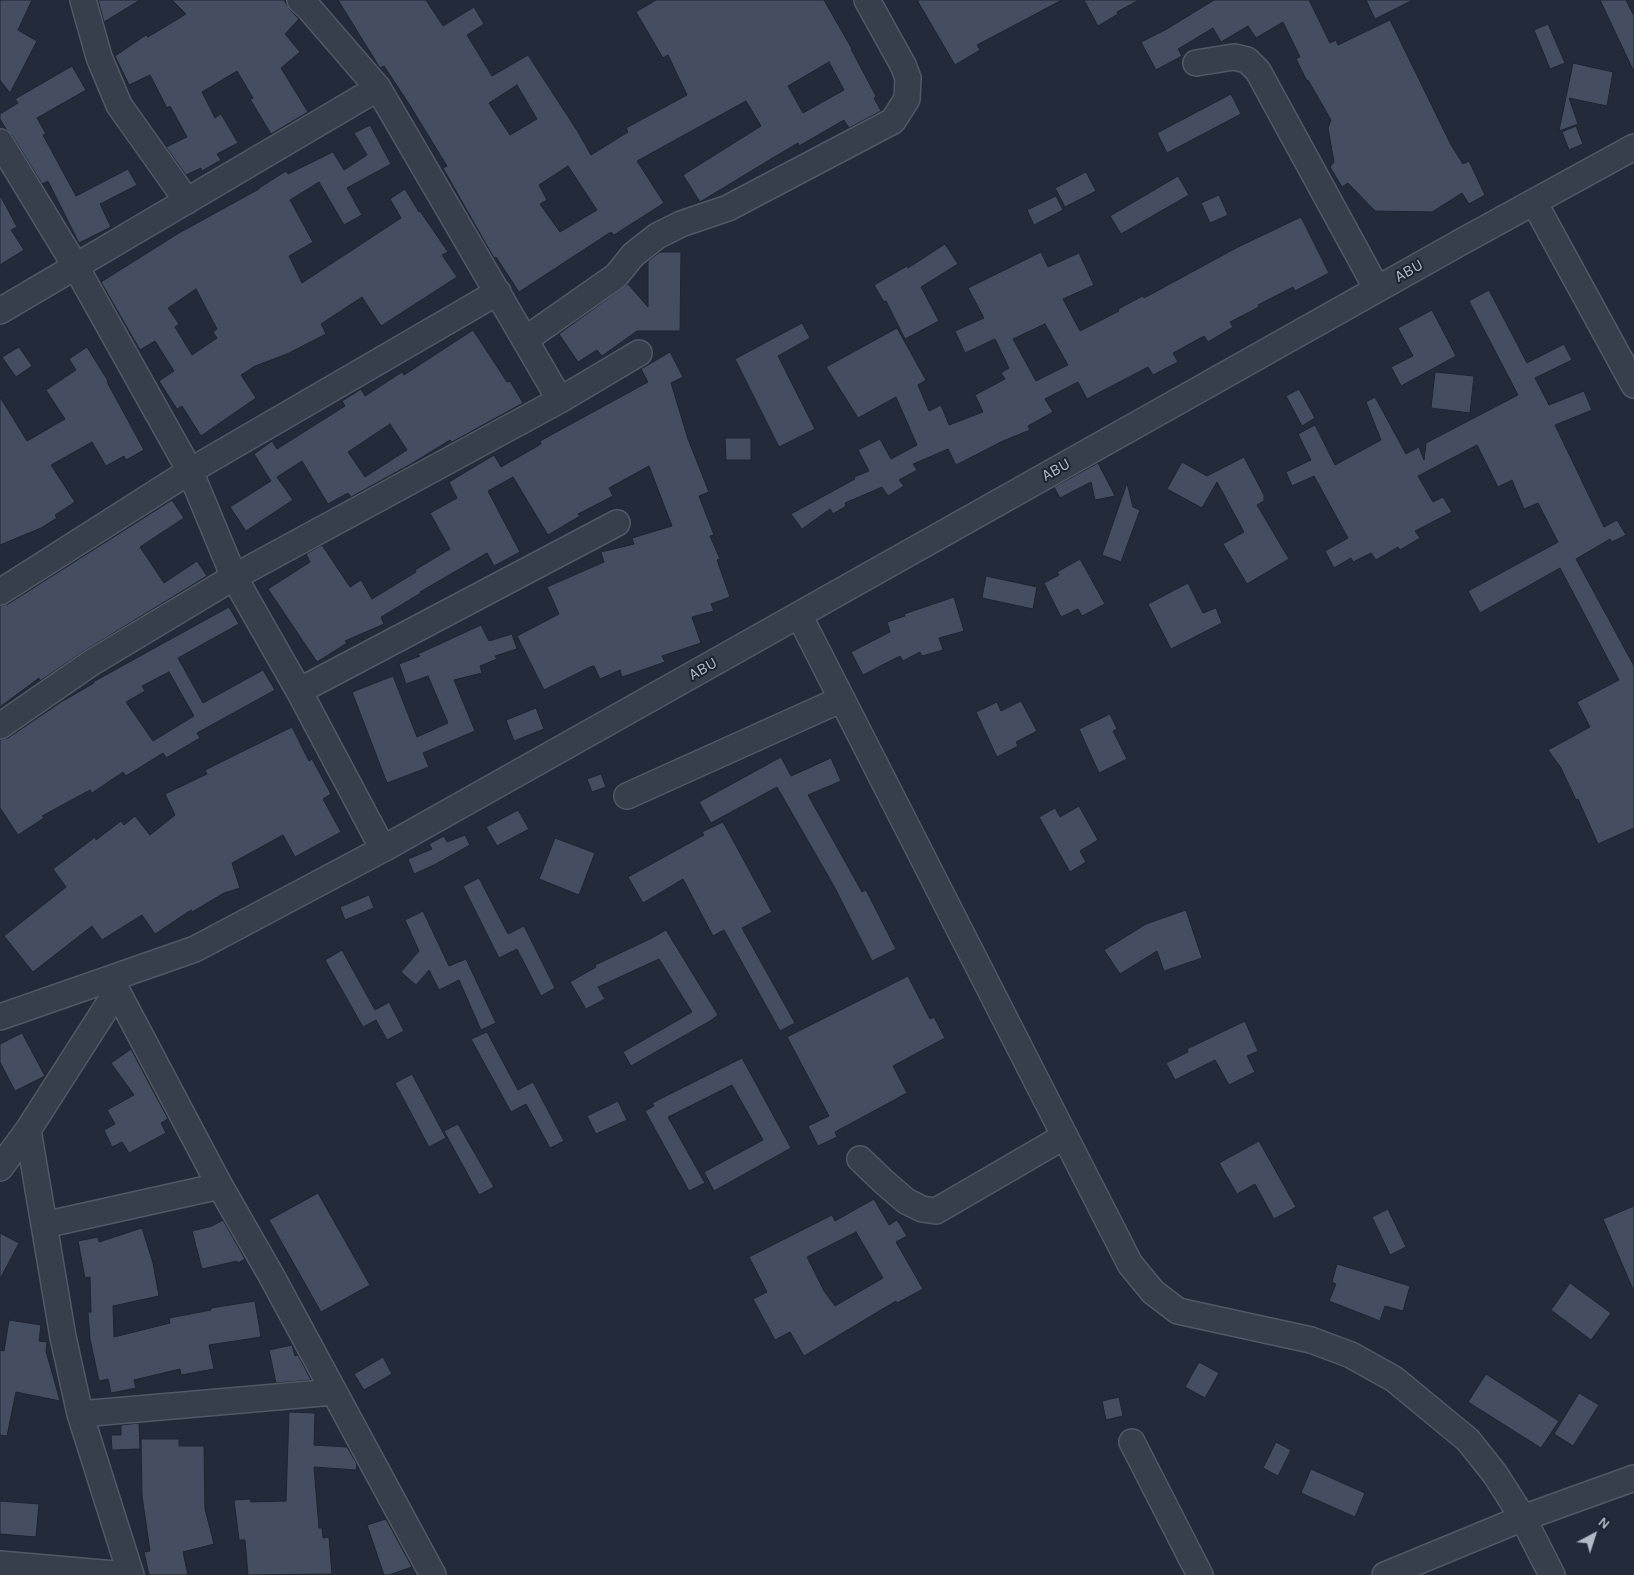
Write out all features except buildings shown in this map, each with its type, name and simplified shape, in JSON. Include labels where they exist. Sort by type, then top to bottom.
[{"type":"street","points":[[83,0],[99,57],[119,105],[187,201]]},
{"type":"street","points":[[300,0],[308,6],[378,88],[560,400]]},
{"type":"street","points":[[526,339],[616,276],[633,254],[657,236],[681,224],[728,208],[893,121],[907,99],[908,78],[903,65],[867,0]]},
{"type":"street","points":[[1196,63],[1234,57],[1247,60],[1258,70],[1377,289]]},
{"type":"street","points":[[0,312],[378,88]]},
{"type":"street","points":[[0,142],[76,267],[190,471],[234,577],[299,691],[383,848]]},
{"type":"street","name":"ABU","points":[[0,1016],[113,985],[195,950],[479,795],[1377,289],[1634,147]]},
{"type":"street","points":[[1534,202],[1634,385]]},
{"type":"street","points":[[1,589],[190,471],[498,292]]},
{"type":"street","points":[[0,726],[91,663],[234,577],[560,400],[639,353]]},
{"type":"street","points":[[299,691],[617,522]]},
{"type":"street","points":[[799,615],[1130,1264],[1153,1292],[1178,1310],[1311,1340],[1351,1355],[1394,1379],[1468,1440],[1495,1474],[1524,1518],[1552,1575]]},
{"type":"street","points":[[627,796],[842,699]]},
{"type":"street","points":[[0,1168],[28,1130],[113,985]]},
{"type":"street","points":[[113,985],[220,1186],[271,1275],[433,1575]]},
{"type":"street","points":[[28,1130],[64,1337],[80,1414],[131,1575]]},
{"type":"street","points":[[860,1159],[906,1201],[922,1209],[936,1211],[1065,1136]]},
{"type":"street","points":[[44,1224],[220,1186]]},
{"type":"street","points":[[80,1414],[334,1392]]},
{"type":"street","points":[[1132,1442],[1200,1575]]},
{"type":"street","points":[[1385,1575],[1524,1518],[1634,1478]]},
{"type":"street","points":[[0,1564],[126,1575]]}]
